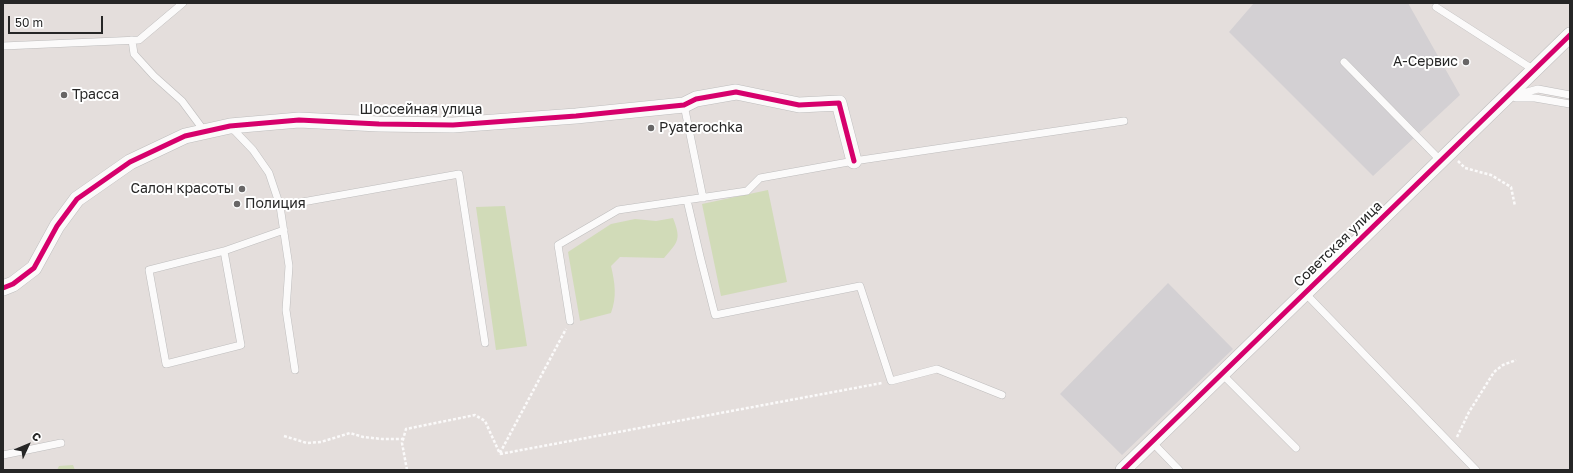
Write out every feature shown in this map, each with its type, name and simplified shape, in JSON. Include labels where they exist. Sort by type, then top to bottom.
[{"type":"street","name":"Советская улица","points":[[1123,470],[1570,35]]},
{"type":"street","name":"Шоссейная улица","points":[[3,288],[13,284],[34,268],[58,226],[77,199],[130,162],[185,136],[230,126],[299,120],[379,124],[453,125],[576,116],[684,105],[696,99],[736,92],[799,105],[839,103],[854,160]]},
{"type":"lane","points":[[3,46],[139,40],[183,3]]},
{"type":"lane","points":[[1436,6],[1534,70]]},
{"type":"lane","points":[[132,40],[134,54],[154,76],[182,101],[205,132]]},
{"type":"lane","points":[[1344,62],[1445,157]]},
{"type":"lane","points":[[1506,97],[1538,89],[1570,95]]},
{"type":"lane","points":[[1506,97],[1535,98],[1570,104]]},
{"type":"lane","points":[[684,105],[703,198]]},
{"type":"lane","points":[[570,321],[558,245],[618,210],[747,191],[760,178],[854,160],[1124,121]]},
{"type":"lane","points":[[230,126],[252,150],[269,173],[280,206],[289,266],[286,310],[296,370]]},
{"type":"lane","points":[[280,206],[459,174],[485,343]]},
{"type":"lane","points":[[688,200],[715,315],[860,286],[891,382],[937,369],[1002,395]]},
{"type":"lane","points":[[224,251],[241,345],[166,364],[149,270],[224,251],[284,230]]},
{"type":"lane","points":[[1304,293],[1476,470]]},
{"type":"lane","points":[[1222,374],[1296,448]]},
{"type":"lane","points":[[1152,442],[1179,470]]},
{"type":"lane","points":[[3,455],[61,443]]},
{"type":"path","points":[[1445,157],[1465,168],[1491,175],[1511,187],[1515,206]]},
{"type":"path","points":[[500,454],[570,321]]},
{"type":"path","points":[[1453,446],[1469,412],[1494,372],[1503,365],[1516,360]]},
{"type":"path","points":[[500,454],[891,382]]},
{"type":"path","points":[[407,470],[402,443],[406,429],[475,416],[486,421],[500,454]]},
{"type":"path","points":[[284,436],[307,443],[321,442],[350,433],[363,437],[403,439]]},
{"type":"shaded area","points":[[1254,3],[1408,3],[1460,95],[1373,176],[1229,32]]},
{"type":"shaded area","points":[[1168,283],[1233,349],[1122,455],[1060,394]]},
{"type":"green space","points":[[768,190],[787,282],[721,296],[702,204]]},
{"type":"green space","points":[[505,206],[527,346],[496,350],[476,207]]},
{"type":"green space","points":[[673,218],[678,235],[677,240],[673,248],[664,258],[620,257],[611,266],[615,290],[611,313],[580,321],[568,252],[611,224],[635,219],[656,221]]},
{"type":"green space","points":[[73,465],[75,470],[57,470],[59,466]]},
{"type":"cycle path","points":[[1123,470],[1570,35]]},
{"type":"cycle path","points":[[3,288],[13,284],[34,268],[57,226],[77,199],[130,162],[185,136],[230,126],[299,120],[379,124],[453,125],[576,116],[684,105],[696,99],[736,92],[799,105],[839,103],[854,161]]},
{"type":"place","name":"А-Сервис","points":[[1466,62]]},
{"type":"place","name":"Трасса","points":[[64,95]]},
{"type":"place","name":"Pyaterochka","points":[[651,128]]},
{"type":"place","name":"Салон красоты","points":[[242,189]]},
{"type":"place","name":"Полиция","points":[[237,204]]}]
